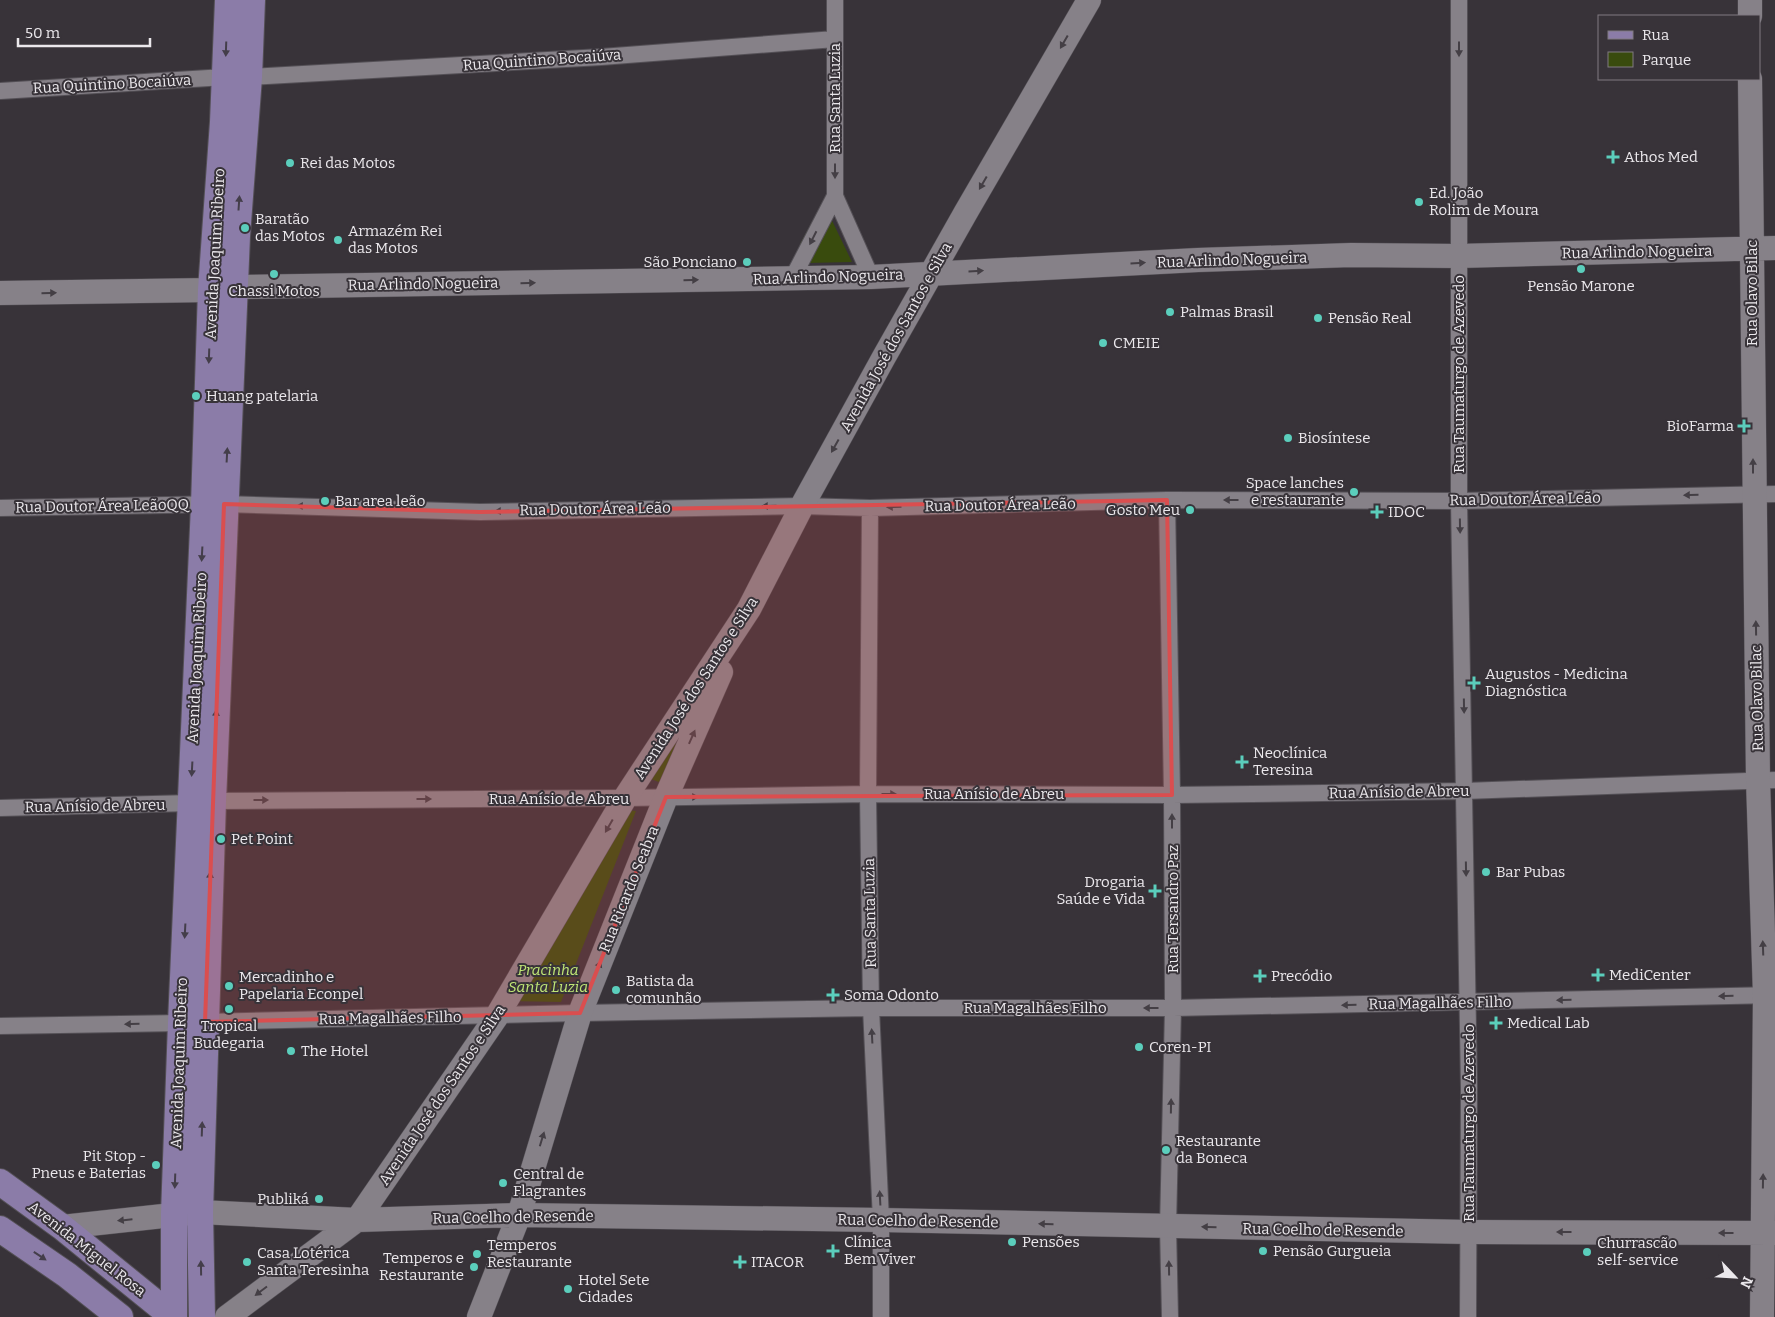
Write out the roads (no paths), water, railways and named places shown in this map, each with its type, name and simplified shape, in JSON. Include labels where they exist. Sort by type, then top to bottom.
[{"type":"main road","name":"Avenida Joaquim Ribeiro","points":[[228,0],[237,77]]},
{"type":"main road","name":"Avenida Joaquim Ribeiro","points":[[174,1317],[174,1214],[193,1022],[223,288],[237,77],[252,0]]},
{"type":"main road","name":"Avenida José dos Santos e Silva","points":[[227,1317],[357,1220],[497,1016],[625,798],[749,609],[802,506],[966,212],[1089,0]]},
{"type":"main road","points":[[1750,0],[1750,15]]},
{"type":"main road","name":"Rua Olavo Bilac","points":[[1750,80],[1764,249],[1766,780],[1770,995],[1768,1233],[1762,1317]]},
{"type":"main road","name":"Rua Arlindo Nogueira","points":[[0,294],[223,288],[871,277],[1198,260],[1342,255],[1458,256],[1764,249]]},
{"type":"main road","name":"Rua Ricardo Seabra","points":[[479,1317],[519,1215],[580,1013],[666,797],[749,609]]},
{"type":"main road","name":"Avenida Joaquim Ribeiro","points":[[193,1022],[202,1317]]},
{"type":"main road","name":"Avenida Miguel Rosa","points":[[0,1182],[62,1227],[174,1317]]},
{"type":"main road","name":"Rua Coelho de Resende","points":[[62,1227],[200,1212],[357,1220],[519,1215],[1469,1232],[1768,1233]]},
{"type":"main road","points":[[0,1229],[67,1275],[120,1317]]},
{"type":"street","name":"Rua Santa Luzia","points":[[835,0],[835,196],[871,277]]},
{"type":"street","name":"Rua Taumaturgo de Azevedo","points":[[1459,0],[1459,500],[1468,1002],[1468,1317]]},
{"type":"street","name":"Rua Quintino Bocaiúva","points":[[0,91],[601,57],[835,39]]},
{"type":"street","name":"Rua Santa Luzia","points":[[792,279],[835,196]]},
{"type":"street","name":"Rua Doutor Área Leão","points":[[214,505],[480,512],[802,506],[870,508],[1167,500],[1459,500],[1764,494]]},
{"type":"street","name":"Rua Tersandro Paz","points":[[1167,500],[1172,795],[1173,1008],[1168,1227],[1170,1317]]},
{"type":"street","name":"Rua Doutor Área LeãoQQ","points":[[0,508],[214,505]]},
{"type":"street","name":"Rua Santa Luzia","points":[[870,508],[868,794],[871,1008],[881,1220],[881,1317]]},
{"type":"street","name":"Rua Anísio de Abreu","points":[[0,808],[202,802],[868,794],[1172,795],[1465,791],[1766,780]]},
{"type":"street","name":"Rua Magalhães Filho","points":[[0,1026],[580,1013],[871,1008],[1173,1008],[1770,995]]},
{"type":"place","name":"Athos Med","points":[[1613,157]]},
{"type":"place","name":"Rei das Motos","points":[[290,163]]},
{"type":"place","name":"Ed. João Rolim de Moura","points":[[1419,202]]},
{"type":"place","name":"Baratão das Motos","points":[[245,228]]},
{"type":"place","name":"Armazém Rei das Motos","points":[[338,240]]},
{"type":"place","name":"São Ponciano","points":[[747,262]]},
{"type":"place","name":"Pensão Marone","points":[[1581,269]]},
{"type":"place","name":"Chassi Motos","points":[[274,274]]},
{"type":"place","name":"Palmas Brasil","points":[[1170,312]]},
{"type":"place","name":"Pensão Real","points":[[1318,318]]},
{"type":"place","name":"CMEIE","points":[[1103,343]]},
{"type":"place","name":"Huang patelaria","points":[[196,396]]},
{"type":"place","name":"BioFarma","points":[[1744,426]]},
{"type":"place","name":"Biosíntese","points":[[1288,438]]},
{"type":"place","name":"Space lanches e restaurante","points":[[1354,492]]},
{"type":"place","name":"Bar area leão","points":[[325,501]]},
{"type":"place","name":"Gosto Meu","points":[[1190,510]]},
{"type":"place","name":"IDOC","points":[[1377,512]]},
{"type":"place","name":"Augustos - Medicina Diagnóstica","points":[[1474,683]]},
{"type":"place","name":"Neoclínica Teresina","points":[[1242,762]]},
{"type":"place","name":"Pet Point","points":[[221,839]]},
{"type":"place","name":"Bar Pubas","points":[[1486,872]]},
{"type":"place","name":"Drogaria Saúde e Vida","points":[[1155,891]]},
{"type":"place","name":"MediCenter","points":[[1598,975]]},
{"type":"place","name":"Precódio","points":[[1260,976]]},
{"type":"place","name":"Mercadinho e Papelaria Econpel","points":[[229,986]]},
{"type":"place","name":"Batista da comunhão","points":[[616,990]]},
{"type":"place","name":"Soma Odonto","points":[[833,995]]},
{"type":"place","name":"Tropical Budegaria","points":[[229,1009]]},
{"type":"place","name":"Medical Lab","points":[[1496,1023]]},
{"type":"place","name":"Coren-PI","points":[[1139,1047]]},
{"type":"place","name":"The Hotel","points":[[291,1051]]},
{"type":"place","name":"Restaurante da Boneca","points":[[1166,1150]]},
{"type":"place","name":"Pit Stop - Pneus e Baterias","points":[[156,1165]]},
{"type":"place","name":"Central de Flagrantes","points":[[503,1183]]},
{"type":"place","name":"Publiká","points":[[319,1199]]},
{"type":"place","name":"Pensões","points":[[1012,1242]]},
{"type":"place","name":"Clínica Bem Viver","points":[[833,1251]]},
{"type":"place","name":"Pensão Gurgueia","points":[[1263,1251]]},
{"type":"place","name":"Churrascão self-service","points":[[1587,1252]]},
{"type":"place","name":"Temperos Restaurante","points":[[477,1254]]},
{"type":"place","name":"Casa Lotérica Santa Teresinha","points":[[247,1262]]},
{"type":"place","name":"ITACOR","points":[[740,1262]]},
{"type":"place","name":"Temperos e Restaurante","points":[[474,1267]]},
{"type":"place","name":"Hotel Sete Cidades","points":[[568,1289]]},
{"type":"park label","name":"Pracinha Santa Luzia","points":[[548,978]]}]
